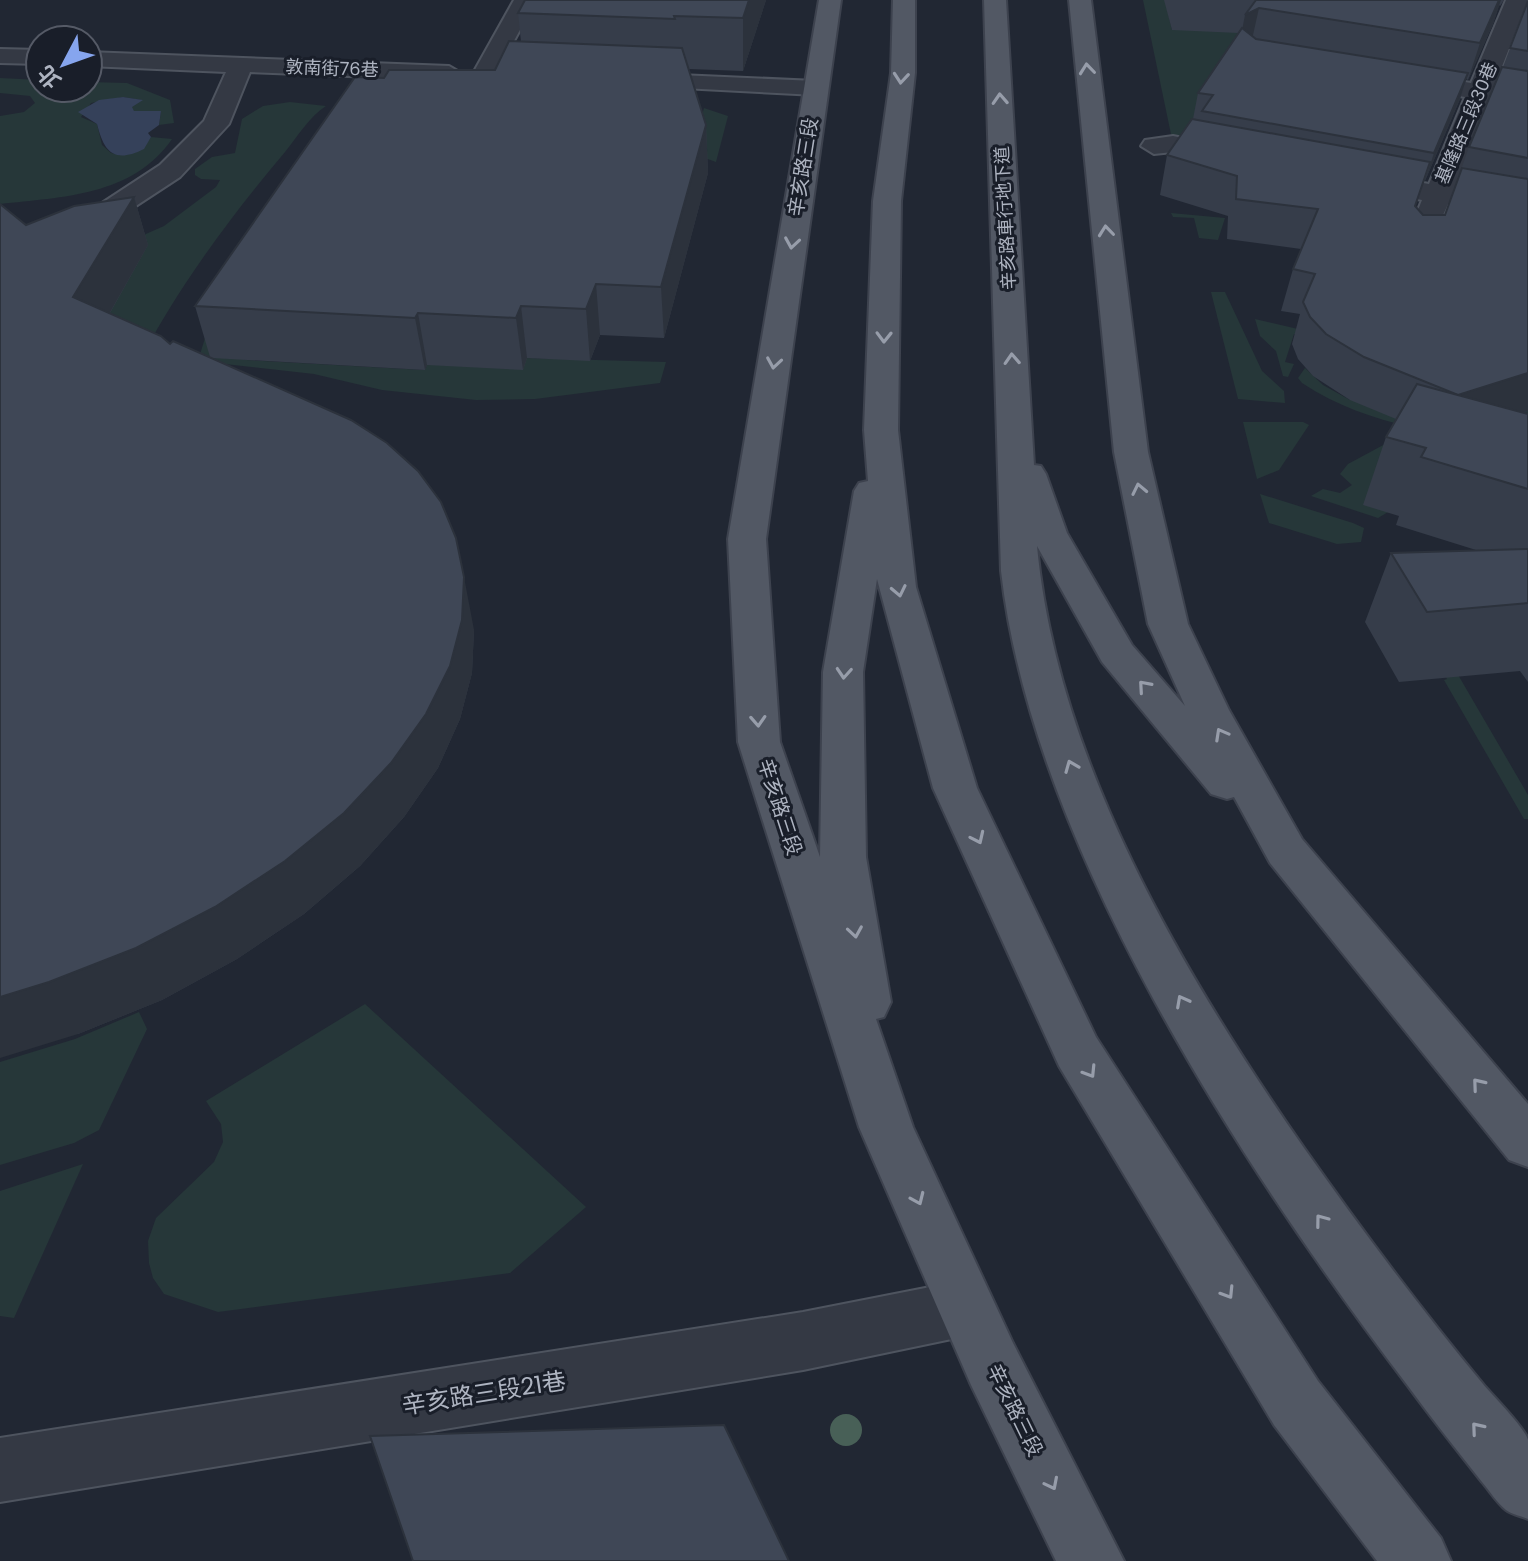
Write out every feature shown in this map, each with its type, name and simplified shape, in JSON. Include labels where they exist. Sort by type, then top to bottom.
[{"type":"main road","name":"辛亥路三段","points":[[830,0],[747,539],[759,742],[886,1127],[966,1308],[1091,1561]]},
{"type":"main road","points":[[904,0],[903,73],[887,201],[881,430],[897,587],[955,788],[1077,1051],[1296,1403],[1418,1561]]},
{"type":"main road","name":"辛亥路車行地下道","points":[[995,0],[1016,437]]},
{"type":"main road","points":[[1080,0],[1131,452],[1168,624],[1208,710],[1286,851]]},
{"type":"main road","points":[[881,430],[843,672],[843,857],[886,1127]]},
{"type":"main road","points":[[1016,437],[1048,533],[1116,653],[1286,851],[1528,1143]]},
{"type":"main road","points":[[1016,437],[1015,522],[1028,620],[1059,735],[1112,868],[1194,1023],[1310,1206],[1471,1421],[1528,1487]]},
{"type":"lane","points":[[484,75],[525,0]]},
{"type":"lane","points":[[1480,12],[1514,8]]},
{"type":"lane","name":"基隆路三段30巷","points":[[1420,247],[1436,194],[1514,8]]},
{"type":"lane","points":[[0,56],[24,57]]},
{"type":"lane","name":"敦南街76巷","points":[[104,60],[513,76]]},
{"type":"lane","points":[[62,242],[170,171],[216,124],[241,64]]},
{"type":"lane","points":[[1372,74],[1528,100]]},
{"type":"lane","points":[[603,79],[816,88]]},
{"type":"lane","points":[[1154,146],[1173,144],[1266,162]]},
{"type":"lane","points":[[1328,173],[1528,211]]},
{"type":"lane","name":"辛亥路三段21巷","points":[[0,1470],[803,1341],[966,1308]]},
{"type":"shaded area","points":[[1143,0],[1165,0],[1172,30],[1275,18],[1200,134],[1172,139]]},
{"type":"shaded area","points":[[0,78],[24,79],[24,95],[0,93]]},
{"type":"shaded area","points":[[104,82],[127,83],[170,100],[174,123],[159,125],[161,111],[134,111],[131,107],[141,100],[123,97],[104,101]]},
{"type":"shaded area","points":[[290,102],[326,106],[304,127],[202,260],[132,376],[82,305],[124,285],[131,269],[130,241],[164,226],[216,187],[220,180],[201,179],[195,175],[195,169],[212,157],[235,153],[242,119],[263,106]]},
{"type":"shaded area","points":[[34,104],[90,104],[81,117],[97,124],[102,145],[111,153],[139,150],[151,137],[172,139],[156,158],[117,183],[71,195],[0,204],[0,116],[24,112]]},
{"type":"shaded area","points":[[704,108],[728,116],[716,162],[705,158],[697,132]]},
{"type":"shaded area","points":[[1171,213],[1225,218],[1218,240],[1199,238],[1194,218],[1173,217]]},
{"type":"shaded area","points":[[1211,292],[1225,292],[1262,371],[1284,391],[1285,403],[1238,399]]},
{"type":"shaded area","points":[[1255,319],[1324,335],[1322,340],[1294,334],[1285,362],[1294,364],[1288,377],[1283,376],[1276,351],[1260,336]]},
{"type":"shaded area","points":[[205,338],[246,360],[424,370],[427,365],[527,358],[666,362],[660,383],[535,399],[476,400],[382,390],[314,374],[198,361]]},
{"type":"shaded area","points":[[1305,368],[1323,385],[1350,400],[1528,378],[1528,450],[1412,427],[1356,411],[1302,383],[1298,378]]},
{"type":"shaded area","points":[[1243,422],[1303,422],[1309,425],[1279,470],[1257,479]]},
{"type":"shaded area","points":[[1387,443],[1388,512],[1378,518],[1311,496],[1323,489],[1340,493],[1352,485],[1340,474],[1348,464]]},
{"type":"shaded area","points":[[1260,494],[1364,528],[1361,542],[1337,544],[1269,523]]},
{"type":"shaded area","points":[[1450,661],[1528,795],[1528,819],[1524,819],[1444,680],[1447,679],[1437,662]]},
{"type":"shaded area","points":[[365,1004],[586,1207],[510,1273],[218,1312],[164,1294],[153,1278],[148,1241],[156,1218],[214,1162],[223,1142],[221,1124],[206,1101]]},
{"type":"shaded area","points":[[139,1012],[147,1029],[99,1130],[74,1143],[0,1165],[0,1062],[75,1039]]},
{"type":"shaded area","points":[[83,1164],[14,1318],[0,1316],[0,1191]]},
{"type":"water","points":[[123,97],[143,100],[132,107],[134,111],[161,111],[159,125],[148,133],[151,137],[144,149],[125,155],[112,153],[103,142],[97,124],[78,112],[92,104],[104,104],[104,99]]},
{"type":"building","points":[[525,0],[749,0],[743,18],[674,16],[675,19],[518,13]]},
{"type":"building","points":[[1256,0],[1499,0],[1480,43],[1259,8],[1245,15]]},
{"type":"building","points":[[1528,1],[1528,51],[1510,48]]},
{"type":"building","points":[[1242,28],[1256,39],[1468,73],[1434,153],[1202,111],[1213,95],[1198,93]]},
{"type":"building","points":[[509,41],[682,48],[706,125],[661,287],[596,284],[586,309],[521,306],[516,318],[418,313],[415,318],[195,306],[355,77],[384,78],[389,70],[495,70]]},
{"type":"building","points":[[1502,67],[1528,71],[1528,158],[1469,147]]},
{"type":"building","points":[[1192,119],[1430,162],[1415,206],[1423,215],[1445,215],[1462,168],[1528,179],[1528,373],[1458,395],[1364,357],[1326,334],[1310,317],[1303,302],[1315,274],[1293,269],[1318,209],[1236,199],[1237,176],[1167,155]]},
{"type":"building","points":[[134,197],[73,297],[161,336],[170,344],[173,341],[351,420],[387,443],[418,471],[441,502],[456,538],[464,577],[462,620],[450,666],[426,714],[391,763],[344,813],[285,861],[215,907],[136,948],[49,982],[0,997],[0,204],[26,225],[74,206]]},
{"type":"building","points":[[1417,384],[1528,414],[1528,489],[1421,457],[1426,448],[1386,437]]},
{"type":"building","points":[[1528,549],[1528,603],[1427,612],[1391,553]]},
{"type":"building","points":[[724,1425],[789,1561],[413,1561],[370,1436]]}]
